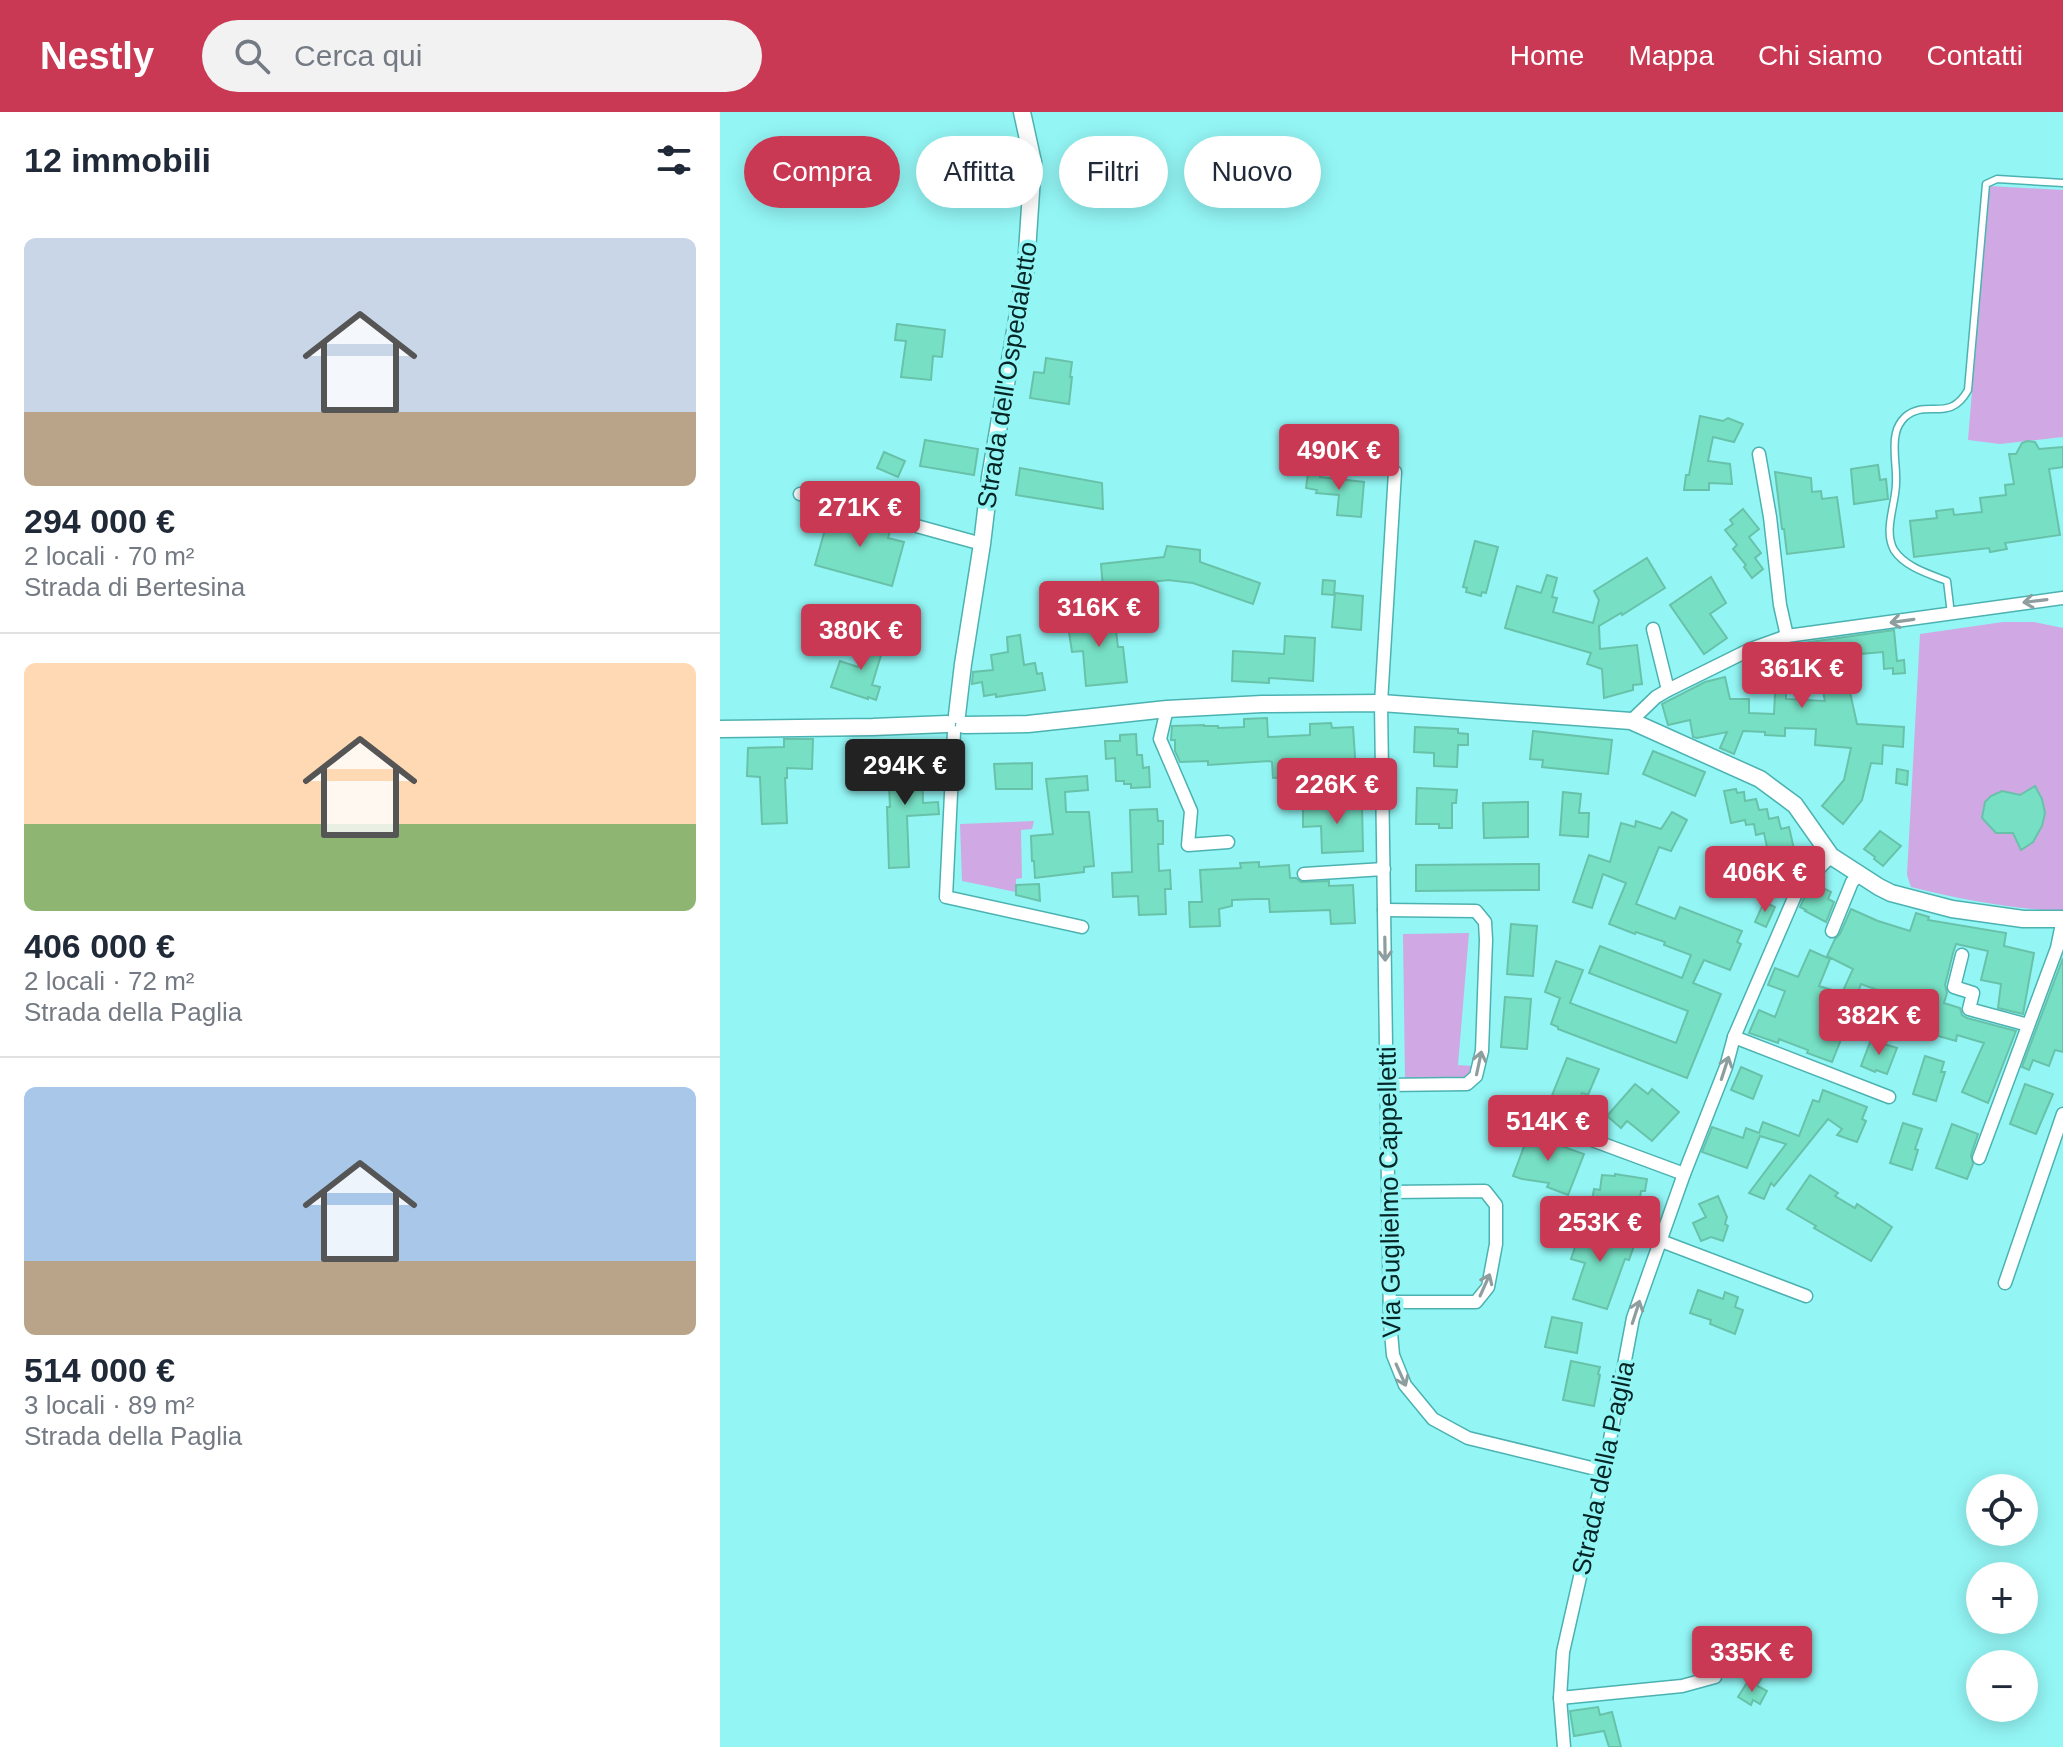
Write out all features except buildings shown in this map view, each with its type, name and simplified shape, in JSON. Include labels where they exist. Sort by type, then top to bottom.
[{"type":"street","name":"Strada dell'Ospedaletto","points":[[956,724],[990,477],[1026,267],[1033,162],[1022,112]]},
{"type":"street","points":[[1759,454],[1787,636]]},
{"type":"street","name":"Via Guglielmo Cappelletti","points":[[1395,472],[1381,703],[1393,1355],[1405,1385],[1433,1419],[1468,1438],[1604,1471]]},
{"type":"street","name":"Strada dell'Ospedaletto","points":[[800,494],[982,544]]},
{"type":"street","points":[[1631,721],[1668,690],[1751,649],[1787,636],[2063,598]]},
{"type":"street","points":[[1653,629],[1668,690]]},
{"type":"street","points":[[720,729],[1028,724],[1167,709],[1262,704],[1381,703],[1631,721],[1760,779],[1795,805],[1831,856],[1891,893],[1952,909],[2023,919],[2063,919],[2057,948],[1979,1158]]},
{"type":"street","points":[[1167,709],[1160,739],[1191,811],[1188,845],[1228,842]]},
{"type":"street","points":[[956,724],[946,897],[1082,927]]},
{"type":"street","name":"Strada della Paglia","points":[[1564,1747],[1560,1698],[1563,1652],[1604,1471],[1633,1318],[1726,1067],[1734,1037],[1797,891],[1831,856]]},
{"type":"street","points":[[1304,874],[1384,869]]},
{"type":"street","points":[[1832,931],[1852,882],[1859,875]]},
{"type":"street","points":[[1384,910],[1476,911],[1485,922],[1486,940],[1482,1051],[1476,1076],[1467,1084],[1387,1085]]},
{"type":"street","points":[[1962,955],[1954,987],[1973,993],[1969,1009],[2028,1025]]},
{"type":"street","points":[[1734,1037],[1889,1097]]},
{"type":"street","points":[[2005,1283],[2063,1114]]},
{"type":"street","points":[[1576,1134],[1684,1174]]},
{"type":"street","points":[[1389,1192],[1485,1191],[1496,1205],[1496,1244],[1488,1287],[1476,1302],[1390,1302]]},
{"type":"street","points":[[1661,1241],[1806,1296]]},
{"type":"street","points":[[1560,1698],[1682,1686],[1715,1677]]},
{"type":"lane","points":[[1951,614],[1947,581],[1921,571],[1900,558],[1892,547],[1890,527],[1896,485],[1895,434],[1902,420],[1916,410],[1943,410],[1961,403],[1968,390],[1986,184],[1997,179],[2063,183]]},
{"type":"shaded area","points":[[1989,186],[2063,190],[2063,437],[2000,444],[1968,440]]},
{"type":"shaded area","points":[[2003,622],[2034,622],[2063,628],[2063,912],[1986,903],[1930,892],[1911,887],[1907,875],[1920,634]]},
{"type":"shaded area","points":[[1034,821],[1032,829],[1021,830],[1022,878],[1016,879],[1016,892],[962,881],[960,824]]},
{"type":"shaded area","points":[[1469,933],[1458,1065],[1473,1066],[1470,1074],[1466,1078],[1405,1079],[1403,934]]}]
